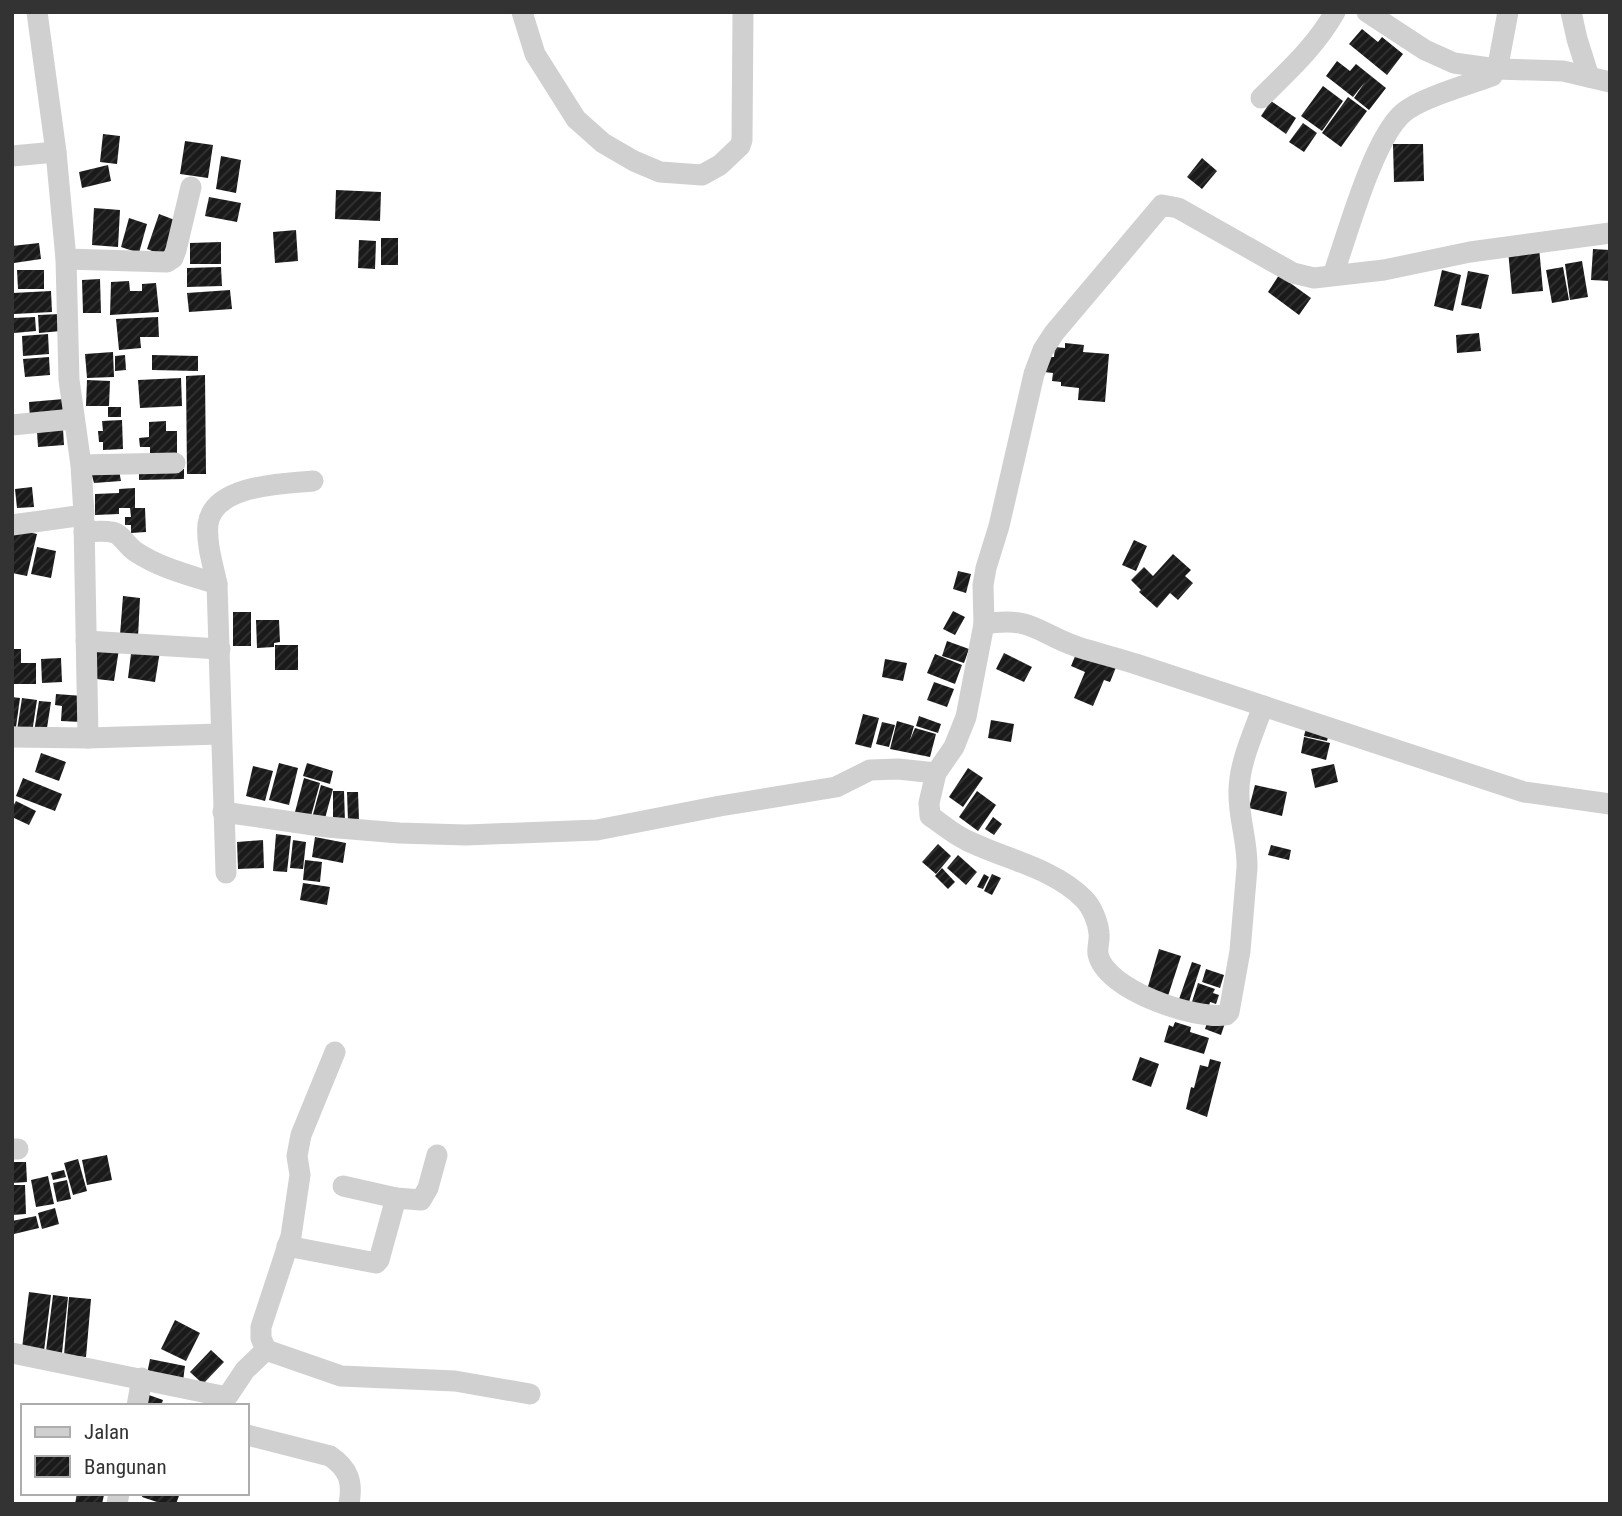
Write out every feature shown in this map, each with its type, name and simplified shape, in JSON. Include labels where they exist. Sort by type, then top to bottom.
[{"type":"street","points":[[37,12],[56,152],[66,259],[69,380],[81,464],[88,738]]},
{"type":"street","points":[[522,12],[535,54],[576,119],[603,143],[648,168],[667,173],[702,175],[720,165],[740,146],[742,140],[743,12]]},
{"type":"street","points":[[1261,98],[1325,31],[1335,12]]},
{"type":"street","points":[[1367,12],[1442,59],[1462,65],[1563,71],[1600,80]]},
{"type":"street","points":[[1333,275],[1377,151],[1402,113],[1417,104],[1492,76],[1497,68],[1508,12]]},
{"type":"street","points":[[1571,12],[1577,39],[1600,80]]},
{"type":"street","points":[[12,156],[56,152]]},
{"type":"street","points":[[66,259],[167,262],[173,258],[176,250],[191,187]]},
{"type":"street","points":[[1263,706],[1238,788],[1240,823],[1248,854],[1240,951],[1229,1012],[1222,1016],[1184,1009],[1146,997],[1123,986],[1107,972],[1098,955],[1099,931],[1092,910],[1084,899],[1053,877],[964,839],[930,816],[929,803],[936,773],[954,747],[966,717],[984,624],[983,585],[986,568],[999,526],[1034,374],[1043,350],[1054,333],[1162,205],[1178,208],[1293,273],[1314,278],[1384,270],[1470,252],[1610,233]]},
{"type":"street","points":[[12,425],[73,419]]},
{"type":"street","points":[[81,464],[175,463]]},
{"type":"street","points":[[226,873],[217,584],[208,533],[211,515],[215,509],[242,490],[313,481]]},
{"type":"street","points":[[12,525],[84,524],[112,532],[120,536],[134,551],[149,559],[217,584]]},
{"type":"street","points":[[984,624],[1009,622],[1035,625],[1075,646],[1524,792],[1610,804]]},
{"type":"street","points":[[86,641],[220,649]]},
{"type":"street","points":[[12,737],[220,734]]},
{"type":"street","points":[[223,812],[327,827],[399,833],[467,835],[597,830],[836,787],[870,770],[898,769],[936,773]]},
{"type":"street","points":[[335,1052],[302,1135],[297,1156],[300,1175],[291,1236],[261,1327],[261,1338],[266,1350],[341,1376],[455,1381],[530,1394]]},
{"type":"street","points":[[343,1186],[396,1198],[421,1200],[428,1188],[437,1155]]},
{"type":"street","points":[[287,1246],[376,1263],[396,1198]]},
{"type":"street","points":[[12,1353],[74,1368],[142,1378],[228,1401],[244,1370],[266,1350]]},
{"type":"street","points":[[136,1404],[142,1378]]},
{"type":"street","points":[[248,1435],[330,1456],[341,1463],[351,1485],[349,1504]]},
{"type":"building","points":[[1362,29],[1378,42],[1382,37],[1403,54],[1387,75],[1349,44]]},
{"type":"building","points":[[1337,61],[1350,71],[1356,64],[1386,88],[1369,110],[1354,98],[1365,82],[1353,97],[1326,76]]},
{"type":"building","points":[[1323,86],[1343,101],[1322,131],[1301,116]]},
{"type":"building","points":[[1348,97],[1367,111],[1341,147],[1322,133]]},
{"type":"building","points":[[1271,101],[1296,118],[1286,134],[1261,116]]},
{"type":"building","points":[[1303,123],[1317,133],[1304,152],[1289,142]]},
{"type":"building","points":[[103,134],[120,136],[117,164],[100,162]]},
{"type":"building","points":[[185,141],[213,145],[208,178],[180,174]]},
{"type":"building","points":[[1393,144],[1423,144],[1424,181],[1394,182]]},
{"type":"building","points":[[221,156],[241,160],[236,193],[216,189]]},
{"type":"building","points":[[1202,158],[1217,171],[1202,189],[1187,177]]},
{"type":"building","points":[[108,165],[111,181],[82,188],[79,172]]},
{"type":"building","points":[[336,190],[381,192],[380,221],[335,219]]},
{"type":"building","points":[[209,197],[241,203],[237,222],[205,216]]},
{"type":"building","points":[[94,208],[120,210],[118,247],[92,245]]},
{"type":"building","points":[[159,214],[180,222],[168,257],[147,249]]},
{"type":"building","points":[[129,218],[147,224],[139,253],[121,247]]},
{"type":"building","points":[[296,230],[298,261],[275,263],[273,232]]},
{"type":"building","points":[[381,238],[398,238],[398,265],[381,265]]},
{"type":"building","points":[[359,240],[376,241],[375,269],[358,268]]},
{"type":"building","points":[[221,242],[221,264],[190,264],[190,243]]},
{"type":"building","points":[[39,243],[41,259],[14,263],[12,246]]},
{"type":"building","points":[[1539,247],[1543,291],[1512,294],[1508,250]]},
{"type":"building","points":[[1593,249],[1610,250],[1610,281],[1591,280]]},
{"type":"building","points":[[1582,261],[1588,297],[1570,300],[1565,264]]},
{"type":"building","points":[[221,267],[222,286],[187,287],[187,268]]},
{"type":"building","points":[[1563,267],[1569,300],[1552,303],[1546,270]]},
{"type":"building","points":[[17,270],[44,270],[44,289],[18,289]]},
{"type":"building","points":[[1442,270],[1461,275],[1453,311],[1434,306]]},
{"type":"building","points":[[1468,271],[1489,275],[1481,309],[1461,305]]},
{"type":"building","points":[[1279,275],[1311,298],[1299,315],[1268,292]]},
{"type":"building","points":[[100,279],[101,313],[83,313],[82,280]]},
{"type":"building","points":[[129,281],[130,291],[142,291],[142,284],[156,283],[159,312],[110,315],[111,282]]},
{"type":"building","points":[[230,290],[232,309],[189,312],[187,293]]},
{"type":"building","points":[[51,291],[52,312],[14,314],[13,293]]},
{"type":"building","points":[[60,314],[61,331],[39,333],[38,315]]},
{"type":"building","points":[[35,317],[36,331],[14,333],[13,318]]},
{"type":"building","points":[[158,317],[159,337],[140,337],[141,348],[119,350],[116,319]]},
{"type":"building","points":[[1479,333],[1481,351],[1457,353],[1456,335]]},
{"type":"building","points":[[48,334],[49,354],[23,356],[22,336]]},
{"type":"building","points":[[1065,343],[1084,345],[1083,352],[1109,354],[1105,402],[1078,400],[1079,388],[1061,386],[1061,382],[1052,381],[1053,373],[1044,372],[1045,357],[1054,357],[1055,347],[1065,348]]},
{"type":"building","points":[[113,352],[114,377],[87,378],[85,354]]},
{"type":"building","points":[[125,355],[126,370],[115,371],[115,356]]},
{"type":"building","points":[[152,355],[198,356],[198,371],[152,370]]},
{"type":"building","points":[[49,357],[50,375],[25,377],[23,359]]},
{"type":"building","points":[[205,375],[206,474],[187,474],[186,376]]},
{"type":"building","points":[[181,378],[182,406],[140,408],[138,380]]},
{"type":"building","points":[[87,380],[110,381],[109,406],[86,406]]},
{"type":"building","points":[[64,399],[66,416],[30,420],[29,402]]},
{"type":"building","points":[[108,407],[121,407],[121,417],[108,417]]},
{"type":"building","points":[[122,420],[123,449],[103,450],[98,431],[103,431],[102,421]]},
{"type":"building","points":[[166,421],[166,431],[177,431],[177,456],[150,456],[150,447],[140,447],[139,438],[149,437],[149,422]]},
{"type":"building","points":[[63,429],[64,445],[38,447],[37,432]]},
{"type":"building","points":[[184,469],[184,479],[139,480],[139,470]]},
{"type":"building","points":[[119,470],[121,481],[94,483],[91,472]]},
{"type":"building","points":[[32,487],[34,507],[17,508],[15,489]]},
{"type":"building","points":[[135,488],[135,508],[145,508],[146,532],[131,533],[131,525],[125,525],[125,517],[131,517],[130,508],[119,508],[119,514],[95,515],[95,494],[119,493],[119,489]]},
{"type":"building","points":[[12,528],[37,534],[27,576],[12,573]]},
{"type":"building","points":[[1134,540],[1147,546],[1136,571],[1122,565]]},
{"type":"building","points":[[37,547],[56,551],[51,578],[31,574]]},
{"type":"building","points":[[1173,554],[1191,570],[1185,576],[1193,583],[1178,600],[1170,593],[1157,608],[1139,592],[1141,590],[1131,580],[1144,567],[1153,576]]},
{"type":"building","points":[[958,571],[971,574],[966,593],[953,589]]},
{"type":"building","points":[[123,596],[140,598],[138,637],[120,635]]},
{"type":"building","points":[[953,611],[965,617],[955,635],[943,629]]},
{"type":"building","points":[[233,612],[251,612],[251,646],[233,646]]},
{"type":"building","points":[[256,620],[279,620],[280,642],[274,643],[274,647],[257,648]]},
{"type":"building","points":[[947,641],[969,649],[964,663],[942,656]]},
{"type":"building","points":[[92,645],[119,649],[114,681],[88,678]]},
{"type":"building","points":[[275,645],[298,645],[298,670],[275,670]]},
{"type":"building","points":[[132,646],[160,651],[155,682],[128,678]]},
{"type":"building","points":[[12,649],[21,649],[21,663],[36,663],[36,684],[12,684]]},
{"type":"building","points":[[1078,649],[1117,665],[1110,682],[1104,680],[1093,706],[1074,698],[1085,672],[1071,666]]},
{"type":"building","points":[[1004,653],[1032,667],[1024,682],[996,669]]},
{"type":"building","points":[[935,654],[962,665],[955,684],[927,673]]},
{"type":"building","points":[[61,658],[62,682],[42,683],[41,659]]},
{"type":"building","points":[[885,659],[907,663],[903,681],[882,677]]},
{"type":"building","points":[[934,682],[954,689],[947,707],[927,700]]},
{"type":"building","points":[[56,694],[83,696],[81,722],[61,721],[62,706],[55,705]]},
{"type":"building","points":[[12,697],[20,698],[16,727],[12,726]]},
{"type":"building","points":[[22,698],[37,700],[32,733],[17,730]]},
{"type":"building","points":[[39,701],[51,702],[46,734],[34,732]]},
{"type":"building","points":[[863,714],[879,718],[871,748],[855,744]]},
{"type":"building","points":[[919,716],[941,724],[938,733],[916,726]]},
{"type":"building","points":[[991,720],[1014,724],[1011,742],[988,738]]},
{"type":"building","points":[[897,721],[914,726],[910,740],[915,728],[936,734],[930,757],[890,749]]},
{"type":"building","points":[[882,722],[895,725],[889,747],[876,744]]},
{"type":"building","points":[[1307,724],[1330,729],[1327,741],[1304,736]]},
{"type":"building","points":[[1304,737],[1330,743],[1326,760],[1301,753]]},
{"type":"building","points":[[41,753],[66,762],[59,781],[35,772]]},
{"type":"building","points":[[279,763],[298,768],[289,805],[269,800]]},
{"type":"building","points":[[307,763],[333,771],[330,784],[303,776]]},
{"type":"building","points":[[1334,764],[1338,782],[1315,788],[1311,769]]},
{"type":"building","points":[[253,766],[273,771],[265,801],[246,796]]},
{"type":"building","points":[[968,768],[983,778],[963,807],[949,797]]},
{"type":"building","points":[[23,778],[62,794],[55,811],[16,796]]},
{"type":"building","points":[[304,778],[320,783],[311,816],[295,812]]},
{"type":"building","points":[[321,785],[333,789],[324,822],[312,818]]},
{"type":"building","points":[[1255,785],[1287,792],[1282,816],[1249,808]]},
{"type":"building","points":[[333,791],[344,791],[345,822],[333,822]]},
{"type":"building","points":[[977,791],[996,805],[978,831],[959,817]]},
{"type":"building","points":[[347,792],[358,792],[359,820],[348,821]]},
{"type":"building","points":[[16,801],[36,811],[29,825],[12,817],[12,808]]},
{"type":"building","points":[[993,817],[1002,824],[994,835],[985,829]]},
{"type":"building","points":[[276,834],[291,836],[287,872],[273,871]]},
{"type":"building","points":[[315,837],[346,843],[343,863],[312,857]]},
{"type":"building","points":[[263,840],[264,868],[238,869],[237,842]]},
{"type":"building","points":[[293,840],[306,842],[303,869],[290,868]]},
{"type":"building","points":[[938,844],[951,856],[936,874],[922,862]]},
{"type":"building","points":[[1271,845],[1291,850],[1289,860],[1268,855]]},
{"type":"building","points":[[958,855],[977,872],[966,885],[947,868]]},
{"type":"building","points":[[305,860],[322,862],[320,882],[303,880]]},
{"type":"building","points":[[942,868],[955,882],[948,889],[935,876]]},
{"type":"building","points":[[984,874],[989,877],[983,889],[977,887]]},
{"type":"building","points":[[992,874],[1001,878],[992,895],[984,891]]},
{"type":"building","points":[[303,883],[330,887],[327,905],[300,900]]},
{"type":"building","points":[[1159,949],[1181,956],[1168,996],[1147,990]]},
{"type":"building","points":[[1192,962],[1201,965],[1188,1005],[1178,1002]]},
{"type":"building","points":[[1206,969],[1224,975],[1220,988],[1202,982]]},
{"type":"building","points":[[1198,983],[1215,989],[1213,993],[1219,995],[1216,1004],[1210,1002],[1208,1010],[1191,1005]]},
{"type":"building","points":[[1209,1017],[1225,1023],[1221,1035],[1205,1029]]},
{"type":"building","points":[[1175,1022],[1191,1027],[1190,1032],[1209,1038],[1204,1054],[1164,1042],[1169,1025],[1173,1027]]},
{"type":"building","points":[[1140,1057],[1159,1064],[1151,1087],[1132,1080]]},
{"type":"building","points":[[1210,1059],[1221,1062],[1207,1117],[1186,1109],[1200,1065],[1208,1067]]},
{"type":"building","points":[[107,1155],[112,1180],[87,1185],[82,1160]]},
{"type":"building","points":[[78,1159],[87,1191],[73,1195],[64,1163]]},
{"type":"building","points":[[12,1162],[26,1162],[27,1182],[12,1183]]},
{"type":"building","points":[[64,1170],[66,1177],[53,1180],[51,1173]]},
{"type":"building","points":[[48,1176],[54,1204],[36,1207],[31,1180]]},
{"type":"building","points":[[67,1180],[71,1199],[57,1202],[53,1183]]},
{"type":"building","points":[[12,1185],[25,1185],[26,1214],[12,1215]]},
{"type":"building","points":[[55,1208],[59,1224],[42,1229],[38,1213]]},
{"type":"building","points":[[36,1216],[39,1228],[14,1234],[12,1221]]},
{"type":"building","points":[[29,1292],[51,1295],[44,1351],[22,1348]]},
{"type":"building","points":[[53,1295],[68,1297],[62,1353],[46,1351]]},
{"type":"building","points":[[69,1297],[91,1299],[86,1357],[64,1355]]},
{"type":"building","points":[[175,1320],[200,1333],[186,1361],[161,1349]]},
{"type":"building","points":[[211,1350],[224,1362],[203,1384],[190,1372]]},
{"type":"building","points":[[150,1359],[185,1366],[183,1381],[147,1374]]},
{"type":"building","points":[[146,1394],[163,1400],[162,1404],[144,1404]]},
{"type":"building","points":[[77,1495],[104,1495],[102,1504],[75,1504]]},
{"type":"building","points":[[179,1495],[176,1504],[163,1504],[142,1497]]}]
